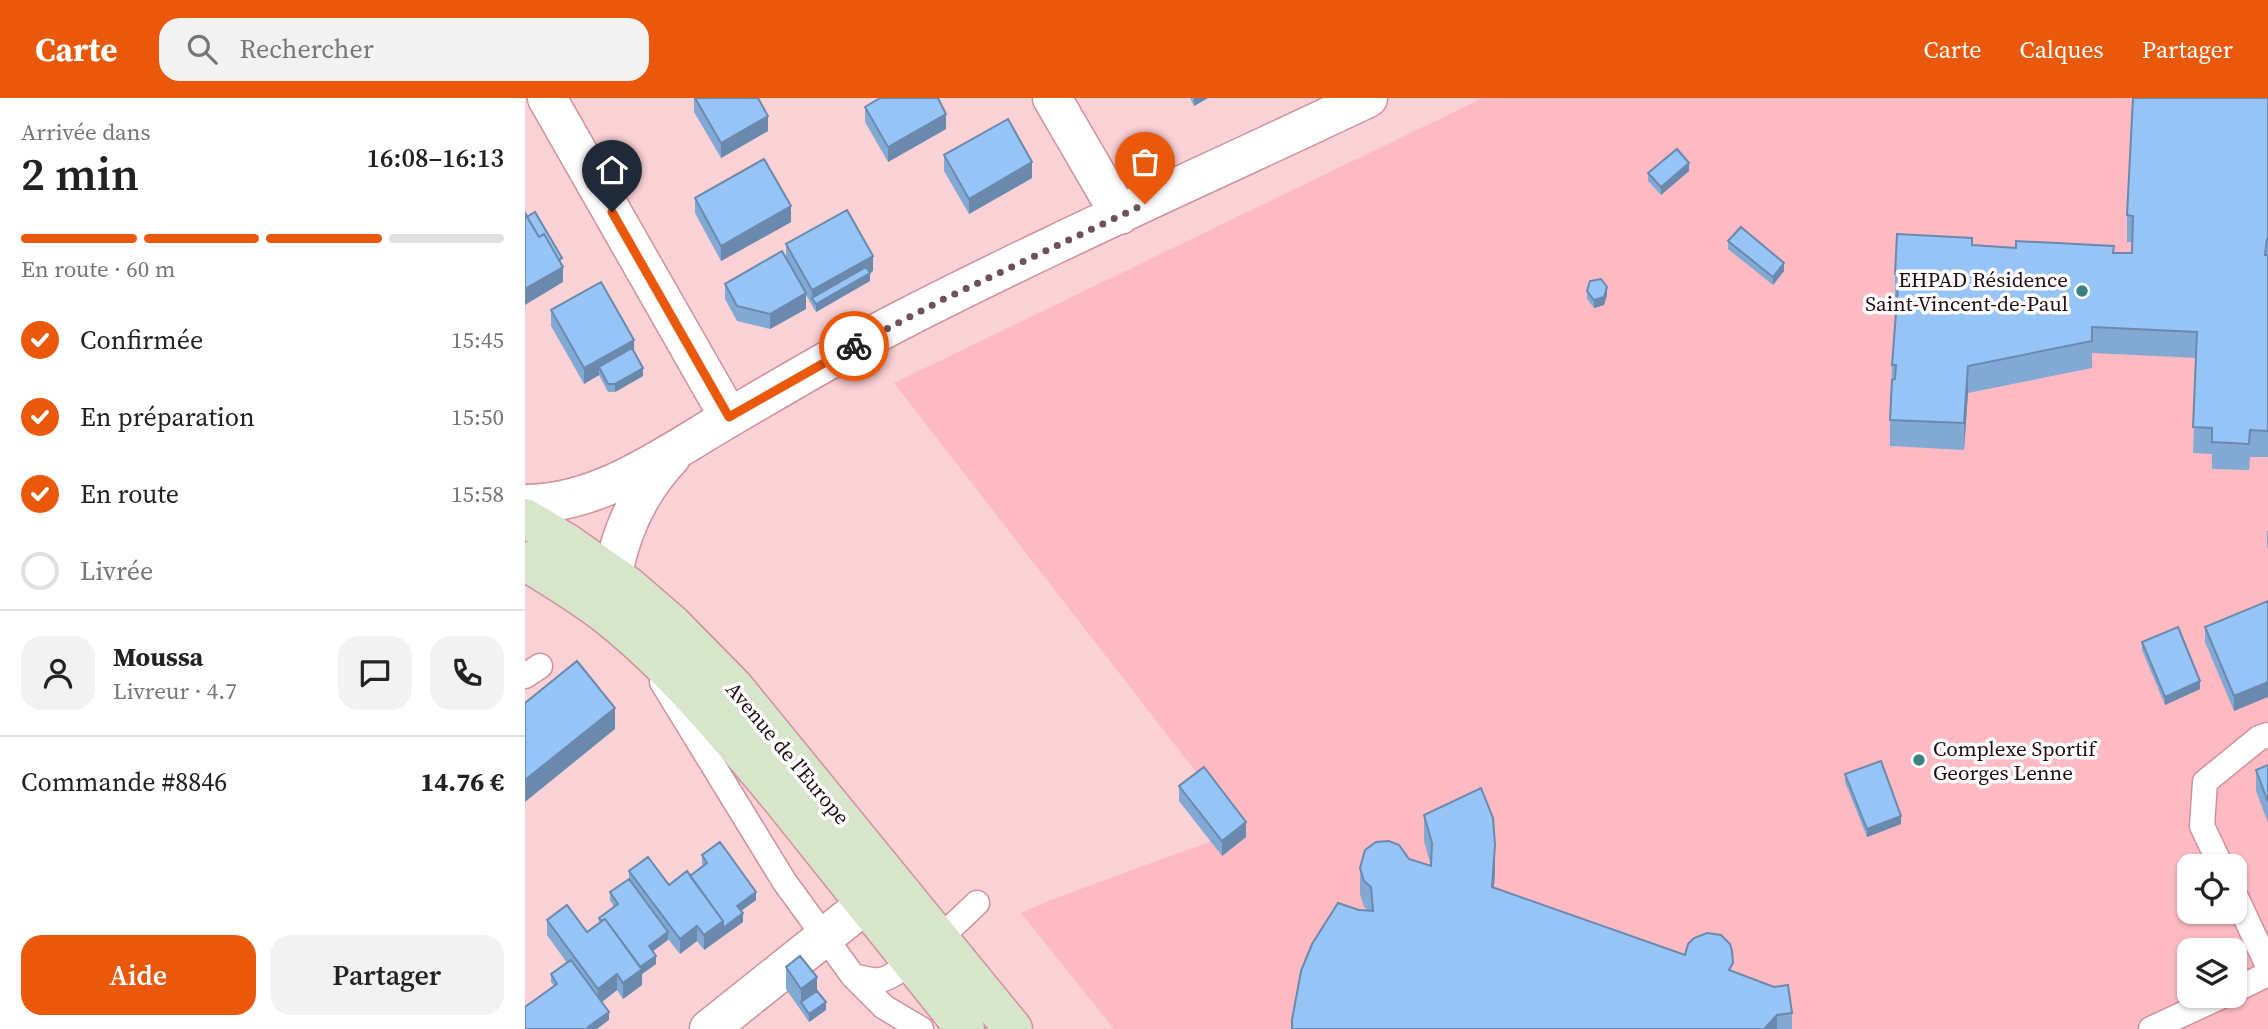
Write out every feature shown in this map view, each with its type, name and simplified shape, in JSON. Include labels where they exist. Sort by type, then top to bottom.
[{"type":"street","points":[[547,98],[729,417]]},
{"type":"street","points":[[1052,98],[1120,215]]},
{"type":"street","points":[[525,505],[564,501],[602,488],[680,448],[729,417],[892,325],[1368,98]]},
{"type":"street","points":[[613,574],[618,545],[633,511],[654,477],[680,448]]},
{"type":"street","name":"Avenue de l'Europe","points":[[525,518],[613,574],[672,625],[734,687],[879,893],[925,950],[1013,1029]]},
{"type":"street","name":"Avenue de l'Europe","points":[[525,561],[608,616],[638,643],[674,677],[879,893]]},
{"type":"street","points":[[709,1029],[879,893]]},
{"type":"street","name":"Avenue de l'Europe","points":[[925,950],[965,1029]]},
{"type":"lane","points":[[638,643],[784,881],[823,938],[853,976],[884,1007],[922,1029]]},
{"type":"lane","points":[[2215,854],[2202,826],[2205,782],[2259,738],[2268,735]]},
{"type":"lane","points":[[853,976],[880,980],[890,977],[925,950],[977,903]]},
{"type":"lane","points":[[2247,921],[2268,966]]},
{"type":"lane","points":[[2247,984],[2268,974]]},
{"type":"lane","points":[[2151,1029],[2196,1008]]},
{"type":"shaded area","points":[[1483,98],[2268,98],[2268,1029],[1114,1029],[1021,913],[1241,830],[894,383]]},
{"type":"building","points":[[695,98],[758,98],[768,116],[721,143]]},
{"type":"building","points":[[880,98],[938,98],[946,114],[888,147],[865,107]]},
{"type":"building","name":"EHPAD Résidence Saint-Vincent-de-Paul","points":[[2133,98],[2268,98],[2268,239],[2265,255],[2268,255],[2268,431],[2250,430],[2249,444],[2212,442],[2212,428],[2193,427],[2197,332],[2092,327],[2092,341],[1968,366],[1964,423],[1890,420],[1892,380],[1895,379],[1896,365],[1892,365],[1899,274],[1895,274],[1897,234],[1972,238],[1972,245],[2016,248],[2016,241],[2114,246],[2113,253],[2132,253],[2133,216],[2127,215]]},
{"type":"building","points":[[1008,119],[1032,162],[969,199],[944,155]]},
{"type":"building","points":[[1677,149],[1689,163],[1661,187],[1648,173]]},
{"type":"building","points":[[764,159],[791,206],[721,246],[695,198]]},
{"type":"building","points":[[847,210],[873,256],[812,290],[786,244]]},
{"type":"building","points":[[535,212],[562,258],[559,260],[544,234],[539,237],[527,217]]},
{"type":"building","points":[[525,213],[539,237],[544,234],[563,267],[525,289]]},
{"type":"building","points":[[1741,227],[1784,263],[1773,277],[1728,241]]},
{"type":"building","points":[[782,251],[806,293],[770,314],[737,306],[725,284]]},
{"type":"building","points":[[866,267],[870,273],[816,304],[812,298]]},
{"type":"building","points":[[1601,279],[1607,287],[1604,297],[1594,300],[1587,291],[1590,281]]},
{"type":"building","points":[[601,282],[634,340],[584,368],[551,310]]},
{"type":"building","points":[[632,348],[643,368],[615,384],[608,384],[599,367]]},
{"type":"building","points":[[2268,601],[2268,682],[2234,696],[2205,627]]},
{"type":"building","points":[[2178,627],[2200,681],[2165,697],[2142,642]]},
{"type":"building","points":[[577,661],[615,708],[525,780],[525,703]]},
{"type":"building","points":[[1881,761],[1901,816],[1867,829],[1845,774]]},
{"type":"building","points":[[2268,765],[2268,802],[2256,770]]},
{"type":"building","points":[[1204,767],[1246,822],[1222,841],[1179,786]]},
{"type":"building","points":[[1481,788],[1493,818],[1495,845],[1492,887],[1685,955],[1688,944],[1694,938],[1707,933],[1721,935],[1730,944],[1732,951],[1733,963],[1729,970],[1774,987],[1788,985],[1792,1013],[1777,1015],[1764,1029],[1292,1029],[1301,971],[1312,944],[1338,903],[1359,910],[1373,911],[1371,887],[1364,881],[1360,868],[1365,850],[1376,842],[1389,841],[1399,845],[1409,859],[1431,866],[1432,843],[1424,815]]},
{"type":"building","points":[[720,842],[756,892],[737,906],[743,913],[723,928],[723,921],[690,876],[707,863],[702,855]]},
{"type":"building","points":[[648,857],[669,885],[687,871],[723,921],[704,935],[697,926],[680,939],[629,871]]},
{"type":"building","points":[[629,879],[668,932],[649,946],[656,956],[640,967],[605,919],[601,921],[599,918],[618,904],[610,892]]},
{"type":"building","points":[[567,905],[587,932],[605,919],[642,969],[623,983],[617,974],[598,989],[547,920]]},
{"type":"building","points":[[800,956],[817,977],[801,989],[786,967]]},
{"type":"building","points":[[571,960],[609,1012],[588,1027],[589,1029],[525,1029],[525,1007],[557,984],[551,974]]},
{"type":"building","points":[[817,991],[826,1002],[809,1014],[801,1002]]},
{"type":"way so far","points":[[854,346],[944,299],[1145,204]]},
{"type":"place","name":"EHPAD Résidence Saint-Vincent-de-Paul","points":[[2082,291]]},
{"type":"place","name":"Complexe Sportif Georges Lenne","points":[[1919,760]]},
{"type":"route","points":[[612,212],[729,417],[854,346]]}]
